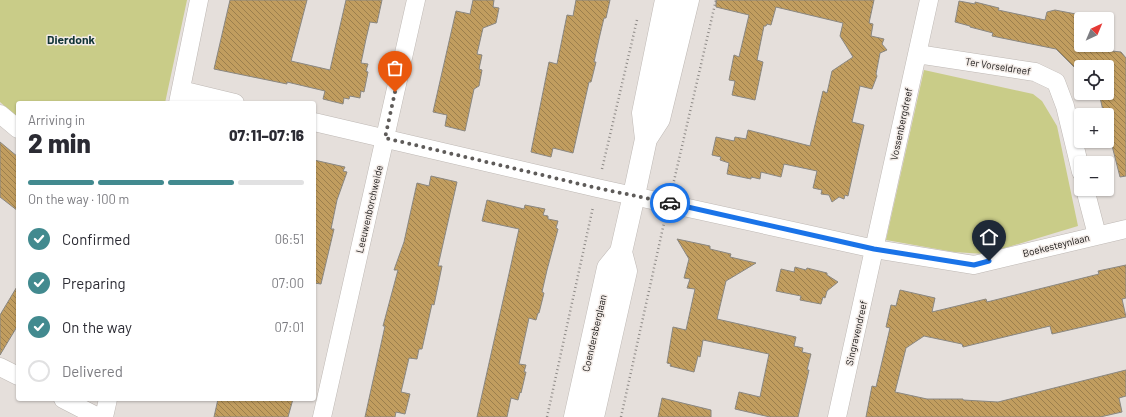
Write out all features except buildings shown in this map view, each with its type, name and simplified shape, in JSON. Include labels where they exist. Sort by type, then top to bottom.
[{"type":"street","points":[[199,0],[179,97],[216,101]]},
{"type":"street","name":"Leeuwenborchweide","points":[[322,417],[416,0]]},
{"type":"street","name":"Coendersberglaan","points":[[575,417],[608,268],[621,252],[634,195],[646,139],[643,113],[666,0]]},
{"type":"street","name":"Coendersberglaan","points":[[646,139],[659,119],[688,0]]},
{"type":"street","name":"Vossenbergdreef","points":[[874,249],[929,0]]},
{"type":"street","name":"Ter Vorseldreef","points":[[916,54],[1035,72],[1056,82],[1065,106],[1077,156]]},
{"type":"street","points":[[0,114],[16,127]]},
{"type":"street","name":"Boekesteynlaan","points":[[316,122],[597,188],[874,249],[974,265],[1126,229]]},
{"type":"street","points":[[1087,196],[1096,235]]},
{"type":"street","name":"Singravendreef","points":[[837,417],[874,249]]},
{"type":"street","name":"Coendersberglaan","points":[[594,417],[626,271],[621,252]]},
{"type":"street","points":[[0,367],[16,375]]},
{"type":"street","points":[[67,401],[98,417]]},
{"type":"street","points":[[104,417],[108,401]]},
{"type":"green space","points":[[0,0],[187,0],[165,101],[16,101],[16,116],[0,102]]},
{"type":"green space","points":[[924,70],[1033,94],[1042,101],[1057,126],[1078,226],[985,254],[954,252],[886,240]]},
{"type":"way so far","points":[[395,92],[385,138],[597,188],[670,203]]},
{"type":"district","name":"Dierdonk","points":[[71,39]]},
{"type":"route","points":[[670,203],[874,249],[974,265],[989,261]]}]
